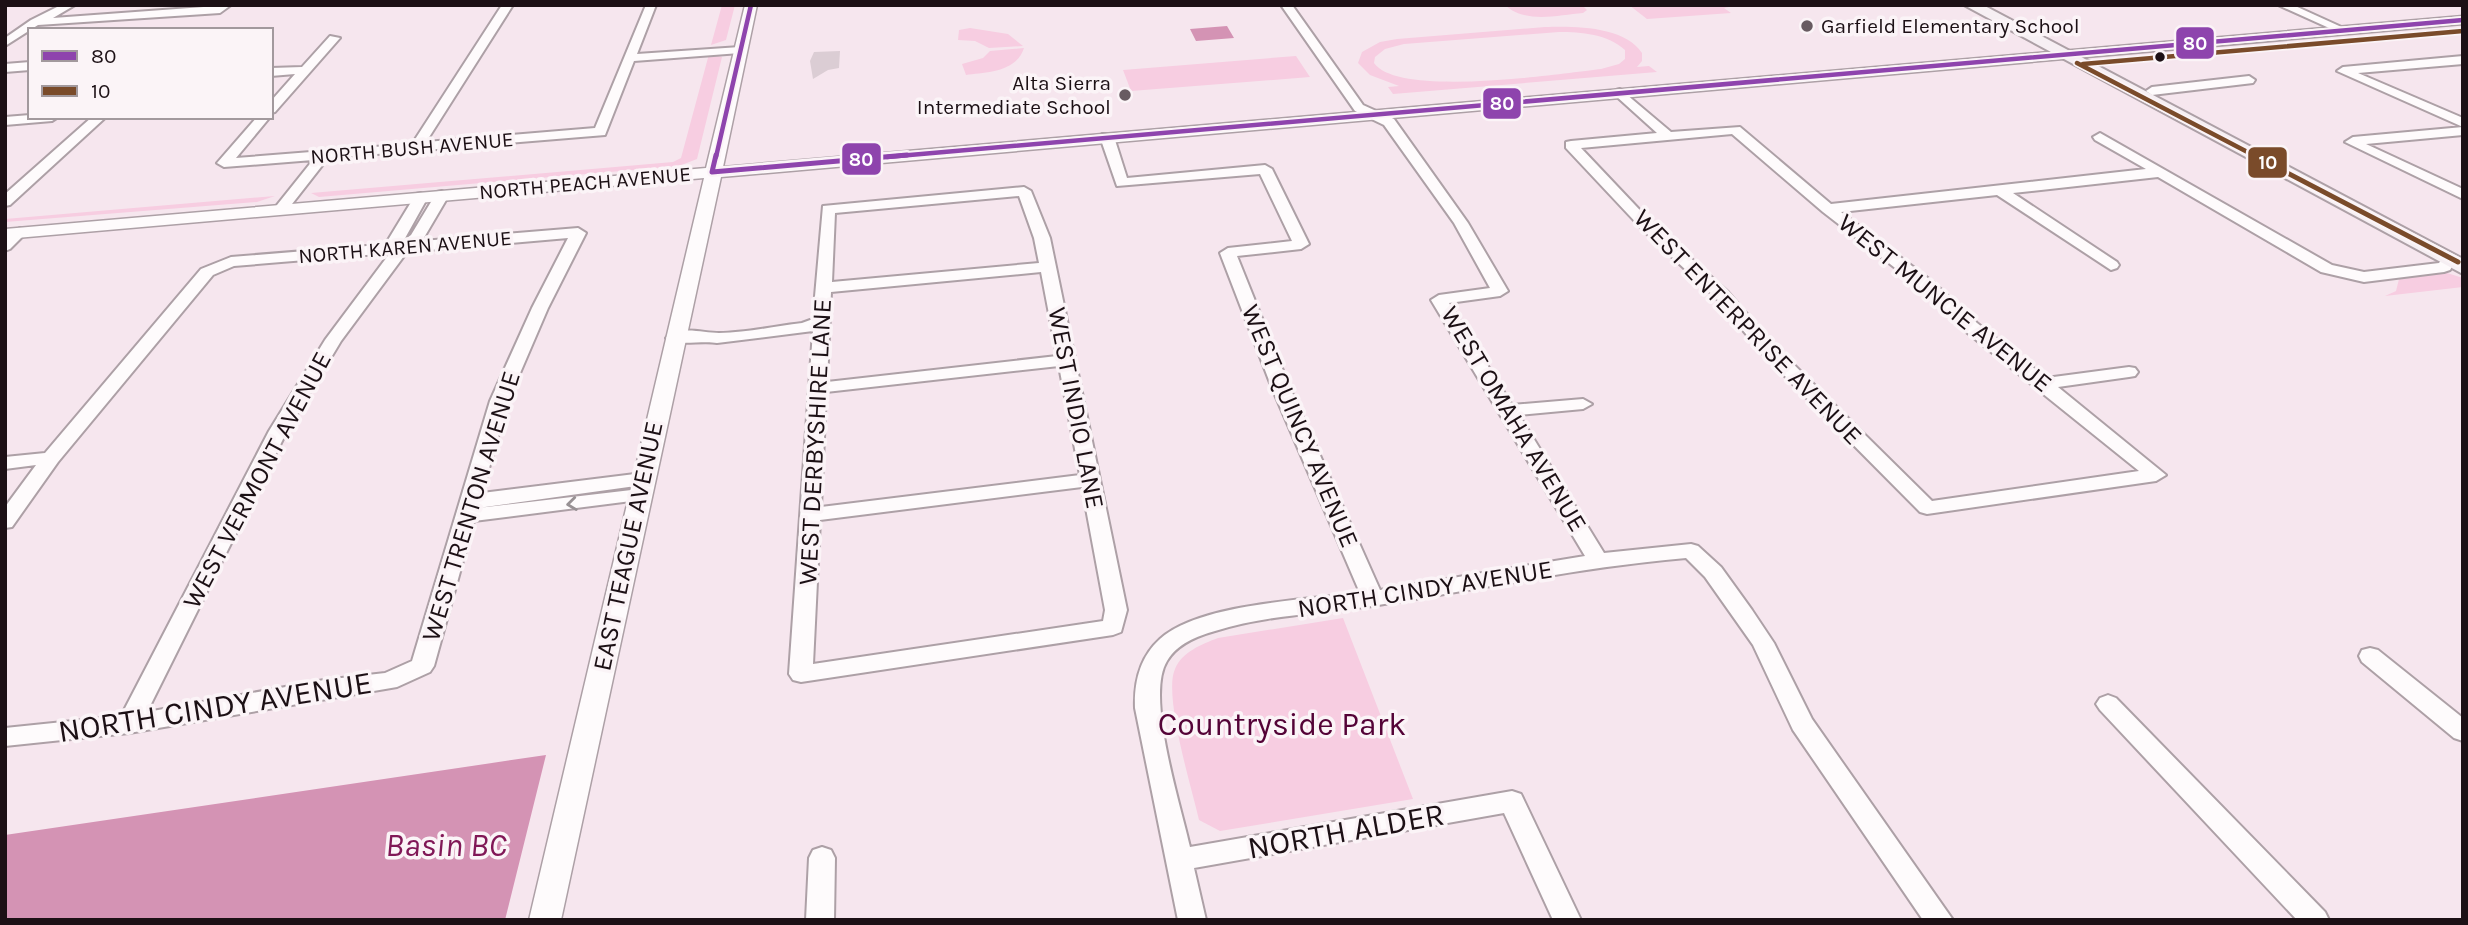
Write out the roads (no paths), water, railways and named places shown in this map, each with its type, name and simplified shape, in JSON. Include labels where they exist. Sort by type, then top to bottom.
[{"type":"main road","points":[[1971,5],[2152,91],[2459,260]]},
{"type":"main road","points":[[1989,5],[2073,55],[2459,260]]},
{"type":"street","points":[[5,43],[35,22],[70,5]]},
{"type":"street","points":[[416,147],[508,5]]},
{"type":"street","points":[[651,5],[632,55],[741,48]]},
{"type":"street","name":"EAST TEAGUE AVENUE","points":[[545,920],[751,5]]},
{"type":"street","points":[[1286,5],[1359,108],[1374,115]]},
{"type":"street","points":[[2283,5],[2342,30]]},
{"type":"street","points":[[35,22],[223,8]]},
{"type":"street","name":"NORTH PEACH AVENUE","points":[[12,233],[2463,20]]},
{"type":"street","points":[[273,107],[334,37]]},
{"type":"street","name":"NORTH BUSH AVENUE","points":[[262,119],[224,163],[600,132],[632,55]]},
{"type":"street","points":[[2463,60],[2343,71],[2463,123]]},
{"type":"street","points":[[5,68],[28,66]]},
{"type":"street","points":[[273,72],[305,70]]},
{"type":"street","points":[[2152,91],[2249,79]]},
{"type":"street","points":[[1612,94],[1668,136]]},
{"type":"street","points":[[1612,94],[1652,138],[1668,136]]},
{"type":"street","name":"WEST OMAHA AVENUE","points":[[1374,115],[1388,122],[1461,223],[1497,284],[1500,291],[1439,300],[1598,560]]},
{"type":"street","points":[[5,121],[28,119]]},
{"type":"street","points":[[5,202],[98,119]]},
{"type":"street","name":"WEST MUNCIE AVENUE","points":[[1668,136],[1735,130],[1828,209],[1927,285],[1971,327],[2156,475]]},
{"type":"street","points":[[2463,131],[2352,142],[2463,195]]},
{"type":"street","points":[[2100,136],[2327,269],[2364,277],[2444,268],[2459,260]]},
{"type":"street","name":"WEST QUINCY AVENUE","points":[[1107,137],[1122,183],[1265,169],[1301,244],[1228,253],[1281,388],[1373,599]]},
{"type":"street","name":"WEST ENTERPRISE AVENUE","points":[[1652,138],[1571,145],[1648,227],[1722,295],[1767,348],[1927,508],[2156,475]]},
{"type":"street","points":[[280,210],[324,155]]},
{"type":"street","points":[[1828,209],[2161,172]]},
{"type":"street","points":[[5,183],[28,181]]},
{"type":"street","points":[[1998,189],[2110,265]]},
{"type":"street","name":"WEST DERBYSHIRE LANE","points":[[802,674],[828,209],[1024,191]]},
{"type":"street","name":"WEST INDIO LANE","points":[[802,674],[1113,627],[1116,610],[1048,267],[1042,238],[1024,191]]},
{"type":"street","name":"WEST VERMONT AVENUE","points":[[129,724],[278,431],[332,340],[403,247],[417,238],[442,195]]},
{"type":"street","name":"WEST VERMONT AVENUE","points":[[403,247],[396,240],[421,197]]},
{"type":"street","points":[[5,246],[12,233]]},
{"type":"street","name":"NORTH KAREN AVENUE","points":[[51,458],[207,272],[231,262],[578,233]]},
{"type":"street","name":"WEST TRENTON AVENUE","points":[[422,666],[499,401],[540,308],[578,233]]},
{"type":"street","points":[[823,288],[1048,267]]},
{"type":"street","points":[[674,338],[710,336],[731,343],[747,341],[761,328],[805,328],[821,322]]},
{"type":"street","points":[[818,388],[1066,360]]},
{"type":"street","points":[[2045,384],[2129,372]]},
{"type":"street","points":[[1508,411],[1583,404]]},
{"type":"street","points":[[5,463],[51,458]]},
{"type":"street","points":[[5,522],[51,458]]},
{"type":"street","points":[[810,515],[1089,480]]},
{"type":"street","points":[[468,509],[641,487]]},
{"type":"street","name":"NORTH CINDY AVENUE","points":[[1180,860],[1147,708],[1146,686],[1151,668],[1166,647],[1177,638],[1200,627],[1225,620],[1373,599],[1598,560],[1691,551],[1713,572],[1763,643],[1802,724],[1939,920]]},
{"type":"street","points":[[2370,656],[2463,732]]},
{"type":"street","name":"NORTH CINDY AVENUE","points":[[5,737],[129,724],[324,688],[389,681],[422,666]]},
{"type":"street","points":[[2108,704],[2315,920]]},
{"type":"street","name":"NORTH ALDER","points":[[1180,860],[1512,802],[1567,920]]},
{"type":"street","points":[[820,920],[822,858]]},
{"type":"street","points":[[1180,860],[1192,920]]},
{"type":"water","points":[[1227,26],[1234,38],[1196,41],[1190,29]]},
{"type":"water","name":"Basin BC","points":[[546,755],[505,920],[5,920],[5,835]]},
{"type":"place","name":"Garfield Elementary School","points":[[1807,26]]},
{"type":"place","name":"Alta Sierra Intermediate School","points":[[1125,95]]},
{"type":"park label","name":"Countryside Park","points":[[1282,724]]}]
